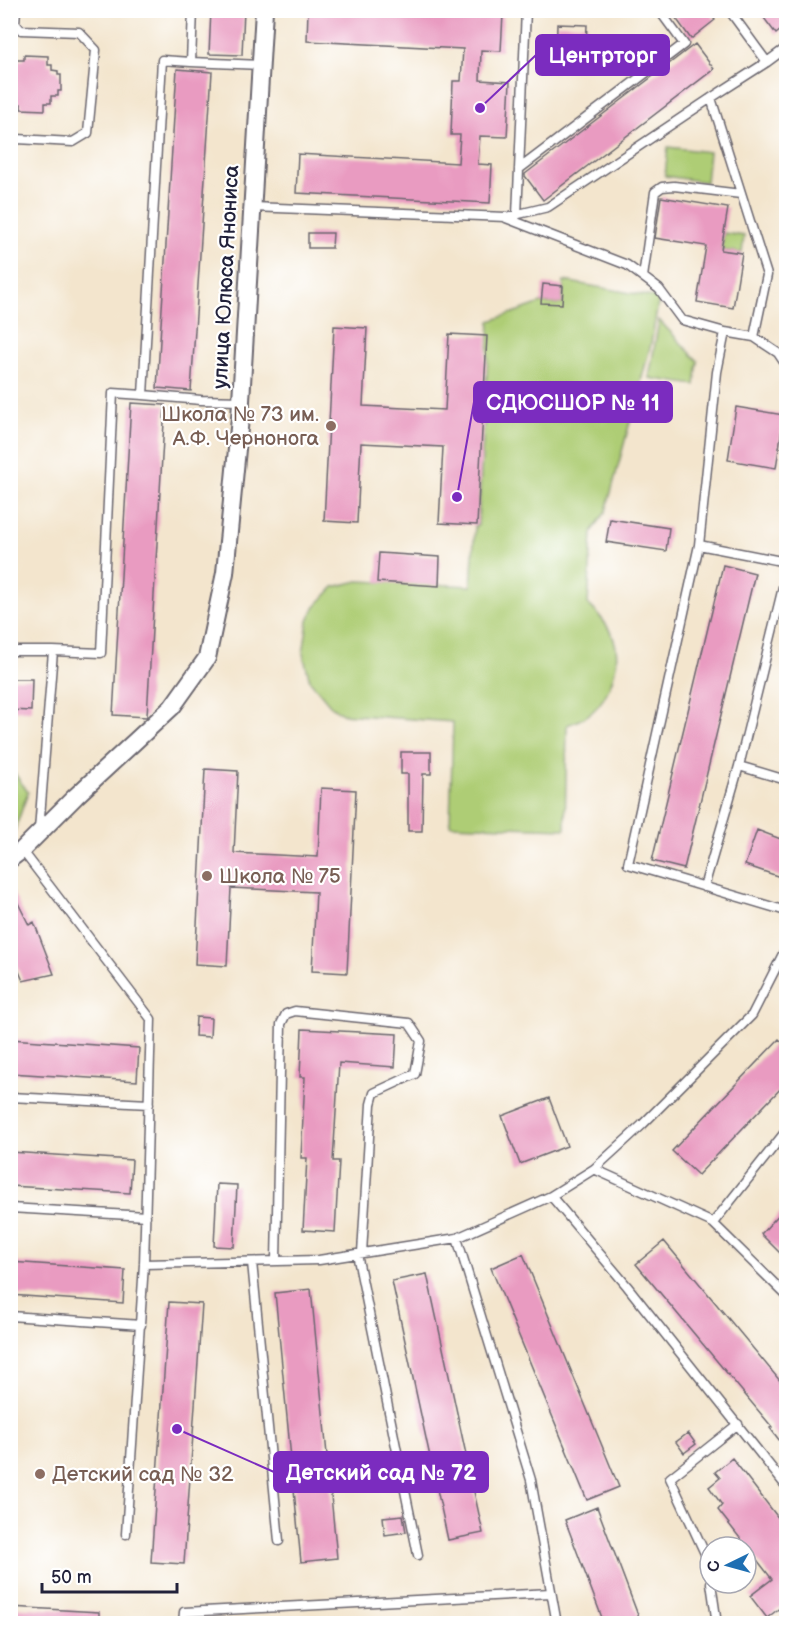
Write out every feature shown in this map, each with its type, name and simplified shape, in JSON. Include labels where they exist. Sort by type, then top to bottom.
[{"type":"street","name":"улица Юлюса Янониса","points":[[16,854],[172,707],[207,658],[225,573],[241,401],[264,10]]},
{"type":"lane","points":[[10,145],[17,139],[73,142],[88,133],[96,50],[79,32],[21,30],[15,23],[16,10]]},
{"type":"lane","points":[[191,62],[193,10]]},
{"type":"lane","points":[[517,215],[526,10]]},
{"type":"lane","points":[[519,170],[684,44],[659,10]]},
{"type":"lane","points":[[729,10],[768,62]]},
{"type":"lane","points":[[252,207],[506,217],[548,207],[786,48]]},
{"type":"lane","points":[[143,395],[162,60],[261,66]]},
{"type":"lane","points":[[711,98],[767,275],[754,337]]},
{"type":"lane","points":[[643,278],[655,192],[662,187],[674,186],[741,194]]},
{"type":"lane","points":[[506,217],[627,265],[658,289],[682,320],[724,332],[754,337],[778,353],[786,365]]},
{"type":"lane","points":[[724,332],[717,372],[699,545],[628,864],[786,911]]},
{"type":"lane","points":[[10,651],[100,653],[113,393],[241,401]]},
{"type":"lane","points":[[699,545],[786,562]]},
{"type":"lane","points":[[704,887],[739,766],[786,575]]},
{"type":"lane","points":[[39,833],[53,651]]},
{"type":"lane","points":[[739,766],[786,780]]},
{"type":"lane","points":[[16,854],[151,1019],[144,1264],[126,1534]]},
{"type":"lane","points":[[144,1264],[318,1260],[457,1238],[551,1196],[594,1169],[642,1125],[752,1015],[786,948]]},
{"type":"lane","points":[[276,1261],[281,1024],[286,1014],[295,1011],[409,1023],[421,1041],[415,1074],[374,1093],[371,1104],[360,1253],[418,1555]]},
{"type":"lane","points":[[10,1097],[149,1104]]},
{"type":"lane","points":[[713,1223],[786,1133]]},
{"type":"lane","points":[[594,1169],[713,1223],[786,1295]]},
{"type":"lane","points":[[551,1196],[627,1286],[786,1486]]},
{"type":"lane","points":[[10,1208],[146,1216]]},
{"type":"lane","points":[[457,1238],[531,1480],[557,1623]]},
{"type":"lane","points":[[252,1262],[279,1541]]},
{"type":"lane","points":[[10,1316],[141,1325]]},
{"type":"lane","points":[[698,1538],[670,1478],[738,1424]]},
{"type":"lane","points":[[183,1623],[184,1612],[551,1593]]},
{"type":"lane","points":[[713,1595],[717,1623]]},
{"type":"green space","points":[[668,147],[709,152],[706,182],[665,176]]},
{"type":"green space","points":[[724,233],[744,236],[742,253],[721,250]]},
{"type":"green space","points":[[564,281],[659,298],[651,344],[606,511],[592,532],[588,604],[611,632],[616,651],[615,670],[608,690],[598,706],[586,716],[567,725],[565,829],[450,825],[453,722],[342,714],[330,705],[310,681],[303,654],[308,621],[314,608],[334,587],[358,581],[471,586],[475,525],[478,525],[490,321],[541,303],[562,304]]},
{"type":"green space","points":[[659,320],[698,361],[695,385],[649,378]]},
{"type":"green space","points":[[15,774],[28,792],[11,835],[11,779]]},
{"type":"building","points":[[211,10],[244,10],[242,55],[209,54]]},
{"type":"building","points":[[308,10],[432,10],[503,14],[501,51],[481,50],[480,80],[510,82],[507,137],[480,136],[478,164],[492,165],[490,203],[296,193],[298,154],[458,163],[460,135],[451,135],[453,81],[461,81],[463,49],[307,41]]},
{"type":"building","points":[[670,10],[707,10],[715,20],[691,39]]},
{"type":"building","points":[[758,10],[786,10],[786,26],[776,34]]},
{"type":"building","points":[[557,24],[587,25],[585,64],[556,63]]},
{"type":"building","points":[[695,44],[714,69],[543,200],[525,174]]},
{"type":"building","points":[[24,55],[48,56],[48,65],[52,65],[52,70],[58,71],[58,75],[61,75],[61,91],[58,91],[58,96],[51,96],[51,103],[45,103],[45,110],[21,109],[21,104],[10,104],[10,60],[24,60]]},
{"type":"building","points":[[177,69],[212,72],[191,391],[157,388]]},
{"type":"building","points":[[661,197],[728,208],[721,250],[742,253],[733,308],[697,302],[706,246],[655,238]]},
{"type":"building","points":[[308,233],[333,233],[332,248],[308,248]]},
{"type":"building","points":[[543,284],[563,286],[562,304],[541,303]]},
{"type":"building","points":[[334,326],[367,328],[363,406],[445,410],[449,334],[487,336],[477,525],[439,523],[443,447],[361,443],[357,523],[324,521]]},
{"type":"building","points":[[131,403],[165,405],[146,717],[113,715]]},
{"type":"building","points":[[736,407],[784,415],[776,468],[728,460]]},
{"type":"building","points":[[610,519],[669,528],[666,551],[606,542]]},
{"type":"building","points":[[379,553],[440,557],[439,586],[377,582]]},
{"type":"building","points":[[723,565],[755,573],[684,869],[652,861]]},
{"type":"building","points":[[10,679],[32,679],[31,711],[10,710]]},
{"type":"building","points":[[401,752],[431,752],[431,774],[423,774],[422,831],[408,831],[408,774],[401,774]]},
{"type":"building","points":[[205,769],[238,771],[234,853],[318,857],[321,788],[356,790],[347,973],[312,971],[316,892],[231,888],[227,966],[195,964]]},
{"type":"building","points":[[757,830],[786,841],[786,879],[745,865]]},
{"type":"building","points":[[10,887],[29,925],[34,922],[54,974],[23,981],[10,950]]},
{"type":"building","points":[[196,1017],[211,1018],[210,1037],[195,1036]]},
{"type":"building","points":[[302,1029],[397,1034],[395,1067],[339,1063],[333,1161],[339,1161],[335,1232],[303,1230],[307,1158],[301,1158],[305,1077],[300,1077]]},
{"type":"building","points":[[10,1039],[139,1048],[137,1081],[10,1073]]},
{"type":"building","points":[[779,1039],[786,1046],[786,1083],[698,1175],[672,1151]]},
{"type":"building","points":[[549,1098],[567,1146],[520,1164],[502,1116]]},
{"type":"building","points":[[10,1152],[132,1160],[130,1193],[10,1186]]},
{"type":"building","points":[[217,1184],[237,1185],[234,1247],[214,1246]]},
{"type":"building","points":[[786,1207],[786,1259],[761,1234]]},
{"type":"building","points":[[664,1241],[786,1388],[786,1449],[770,1428],[772,1427],[636,1264]]},
{"type":"building","points":[[523,1254],[619,1487],[587,1500],[491,1268]]},
{"type":"building","points":[[10,1262],[125,1270],[123,1303],[10,1295]]},
{"type":"building","points":[[427,1274],[483,1533],[448,1540],[392,1281]]},
{"type":"building","points":[[311,1289],[337,1558],[301,1562],[275,1293]]},
{"type":"building","points":[[169,1302],[202,1304],[184,1564],[151,1562]]},
{"type":"building","points":[[688,1433],[696,1444],[684,1453],[676,1442]]},
{"type":"building","points":[[732,1458],[786,1528],[786,1603],[767,1618],[750,1596],[758,1595],[758,1590],[772,1579],[758,1561],[758,1535],[738,1535],[718,1510],[722,1505],[709,1487],[720,1478],[715,1472]]},
{"type":"building","points":[[597,1507],[641,1623],[604,1623],[565,1520]]},
{"type":"building","points":[[403,1515],[406,1532],[385,1535],[383,1517]]},
{"type":"building","points":[[10,1607],[99,1612],[99,1623],[10,1623]]},
{"type":"place","name":"Центрторг","points":[[480,108]]},
{"type":"place","name":"Школа № 73 им. А.Ф. Чернонога","points":[[331,426]]},
{"type":"place","name":"СДЮСШОР № 11","points":[[457,497]]},
{"type":"place","name":"Школа № 75","points":[[207,876]]},
{"type":"place","name":"Детский сад № 72","points":[[177,1429]]},
{"type":"place","name":"Детский сад № 32","points":[[40,1474]]}]
